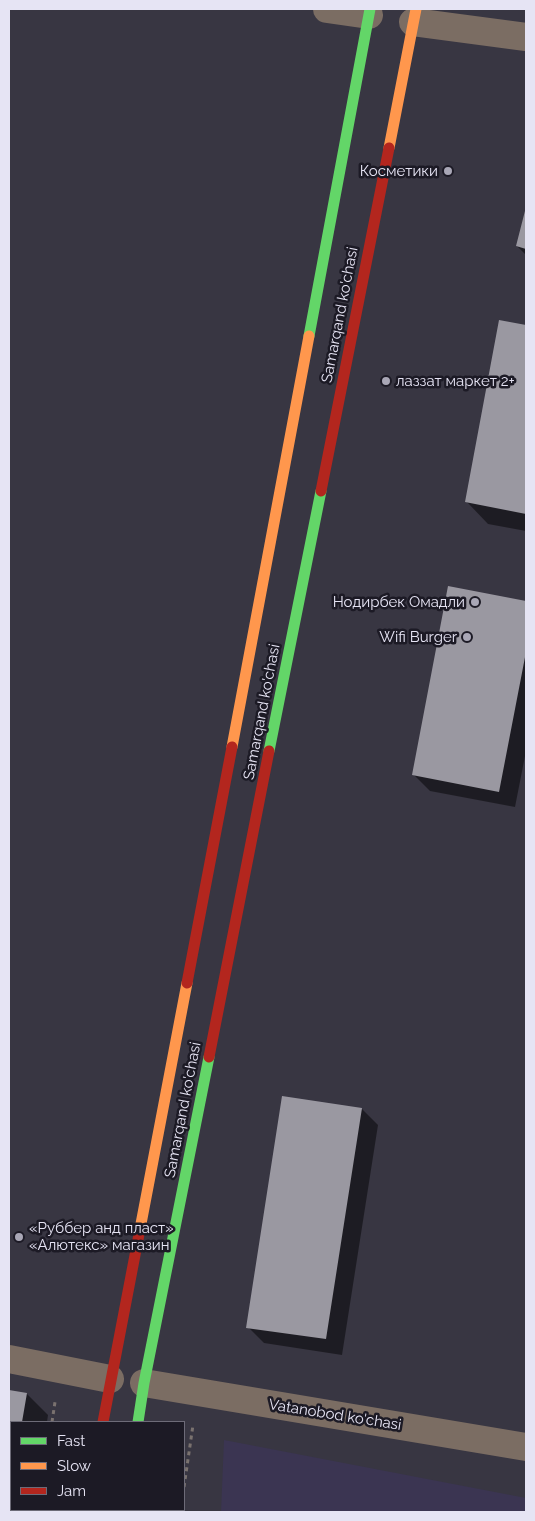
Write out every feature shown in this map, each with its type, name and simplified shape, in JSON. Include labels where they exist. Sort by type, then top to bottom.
[{"type":"main road","name":"Samarqand ko'chasi","points":[[138,1421],[127,1381],[245,677],[370,12]]},
{"type":"main road","name":"Samarqand ko'chasi","points":[[104,1421],[127,1381],[415,16]]},
{"type":"street","points":[[328,9],[370,12]]},
{"type":"street","points":[[415,16],[526,37]]},
{"type":"street","name":"Vatanobod ko'chasi","points":[[9,1359],[127,1381],[526,1447]]},
{"type":"path","points":[[185,1480],[198,1392]]},
{"type":"shaded area","points":[[224,1440],[526,1498],[526,1512],[221,1512]]},
{"type":"building","points":[[526,207],[526,249],[516,246]]},
{"type":"building","points":[[499,320],[526,325],[526,514],[465,502]]},
{"type":"building","points":[[448,586],[526,601],[526,652],[499,792],[412,775]]},
{"type":"building","points":[[282,1096],[362,1108],[326,1339],[246,1328]]},
{"type":"building","points":[[9,1390],[27,1393],[22,1421],[10,1421],[10,1494]]},
{"type":"traffic: fast","points":[[309,336],[370,9]]},
{"type":"traffic: fast","points":[[269,751],[321,491]]},
{"type":"traffic: fast","points":[[138,1421],[144,1383],[209,1057]]},
{"type":"traffic: slow","points":[[389,148],[416,9]]},
{"type":"traffic: slow","points":[[232,747],[309,336]]},
{"type":"traffic: slow","points":[[140,1229],[187,983]]},
{"type":"traffic: jam","points":[[321,491],[389,148]]},
{"type":"traffic: jam","points":[[187,983],[232,747]]},
{"type":"traffic: jam","points":[[209,1057],[269,751]]},
{"type":"traffic: jam","points":[[103,1421],[140,1229]]},
{"type":"place","name":"Косметики","points":[[448,171]]},
{"type":"place","name":"лаззат маркет 2+","points":[[386,381]]},
{"type":"place","name":"Нодирбек Омадли","points":[[475,602]]},
{"type":"place","name":"Wifi Burger","points":[[467,637]]},
{"type":"place","name":"«Руббер анд пласт» «Алютекс» магазин","points":[[19,1237]]}]
